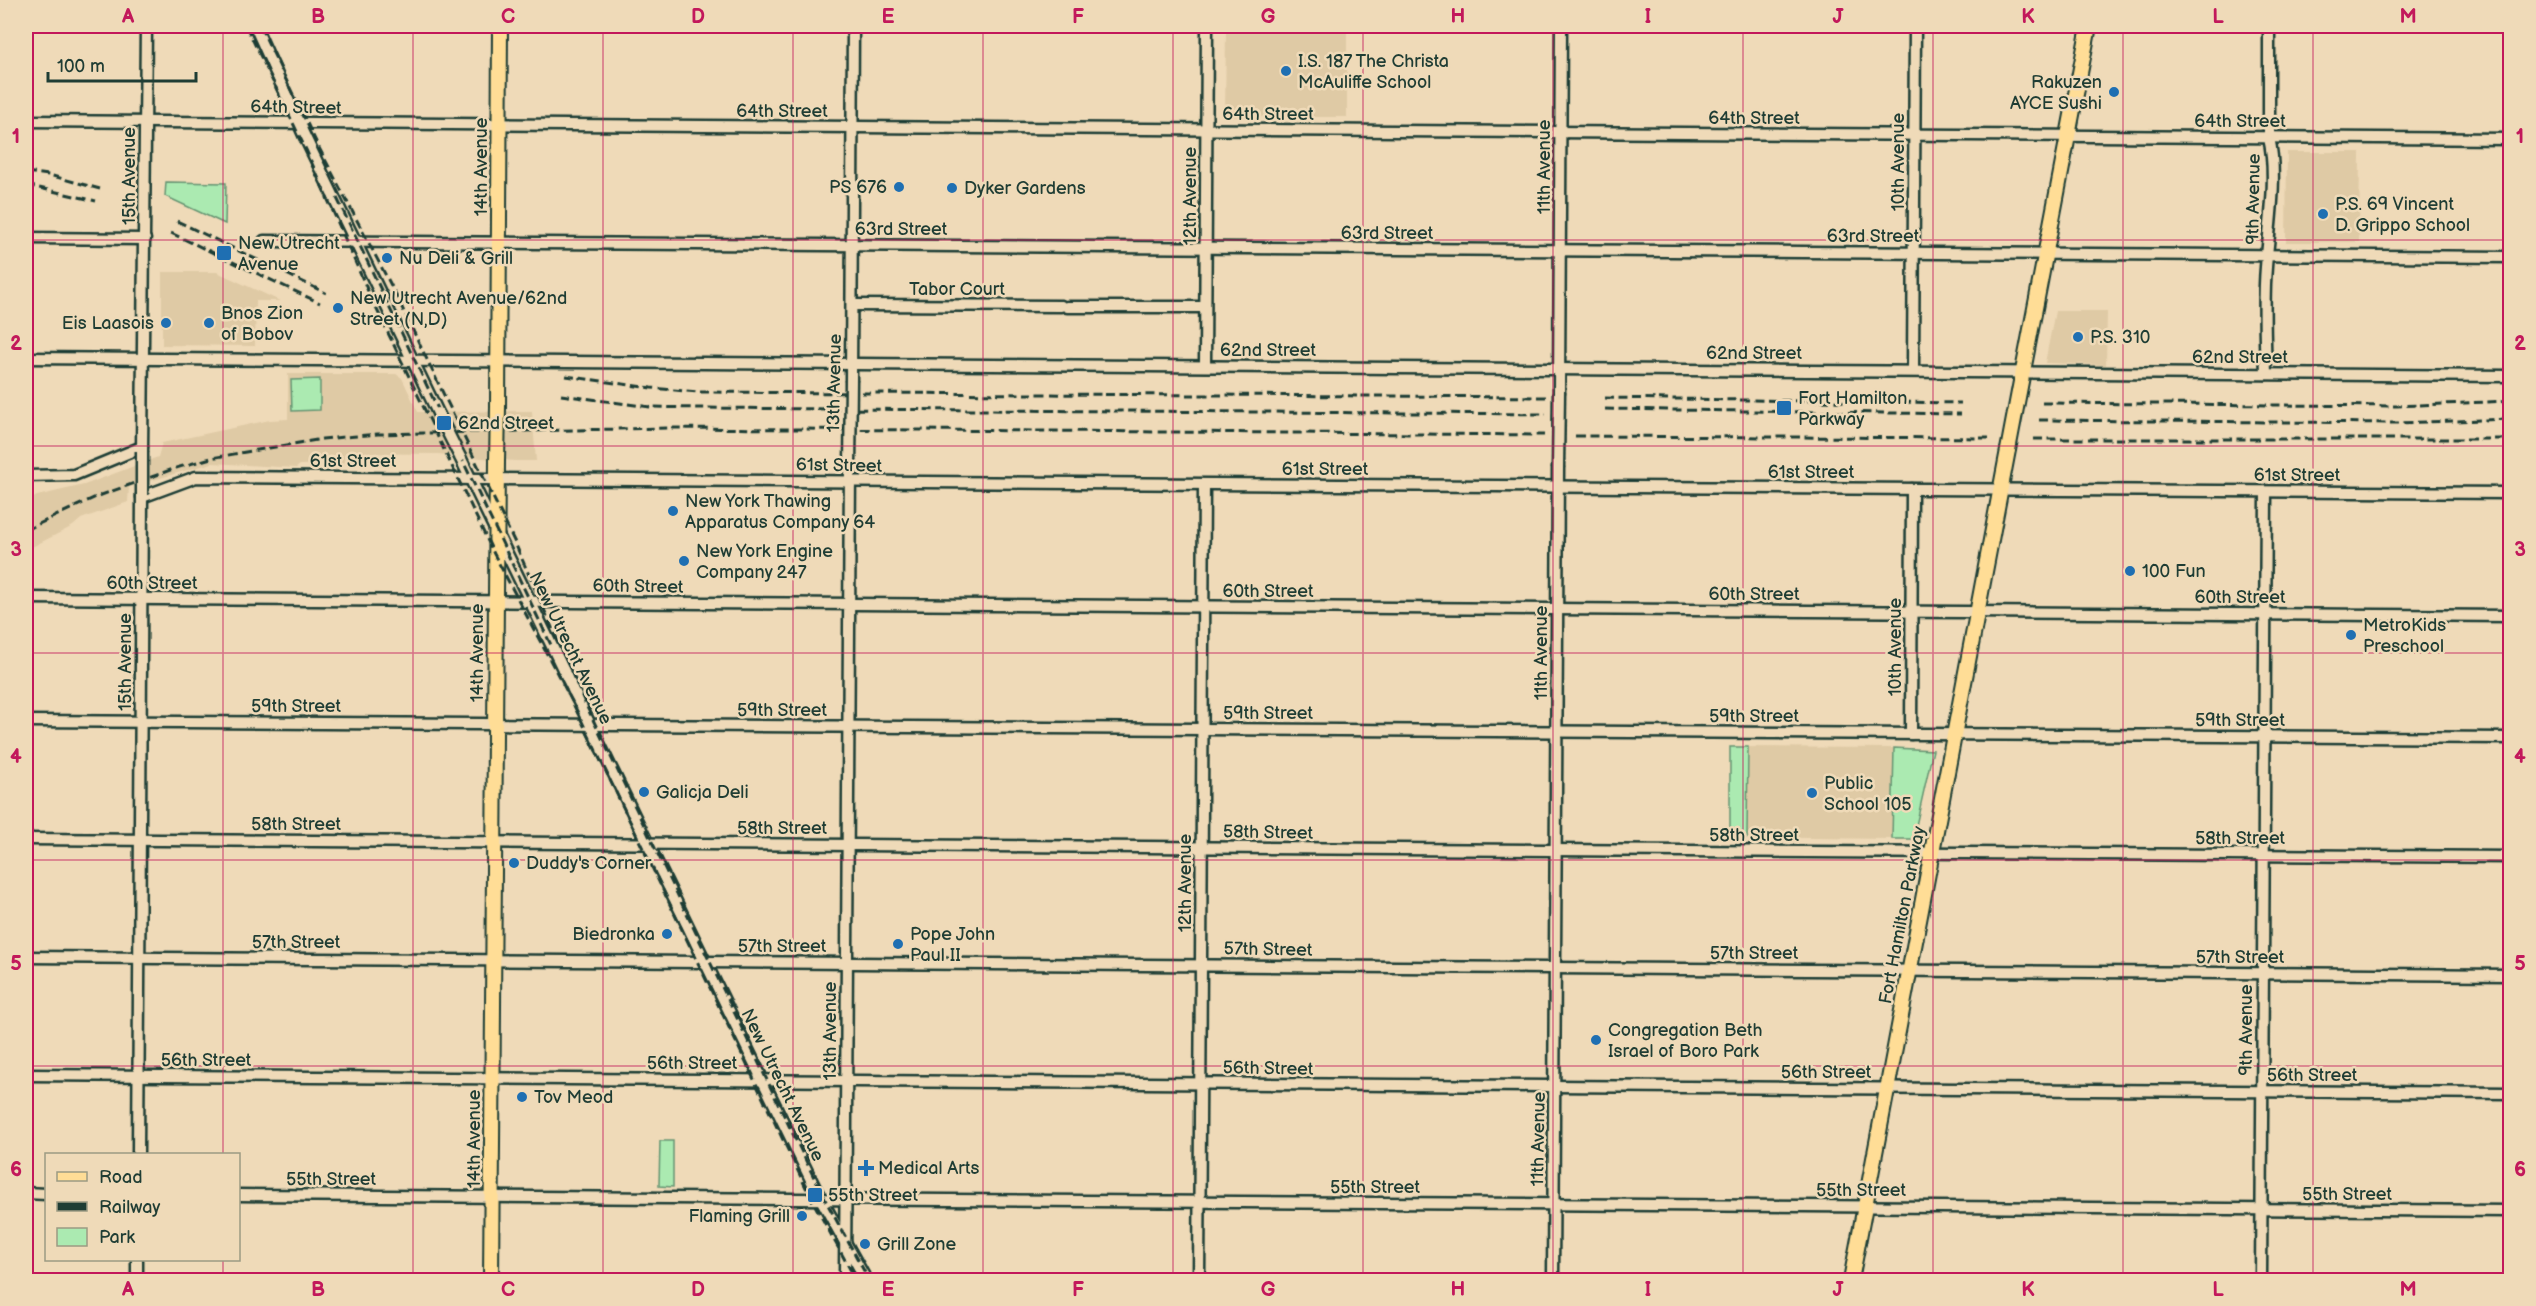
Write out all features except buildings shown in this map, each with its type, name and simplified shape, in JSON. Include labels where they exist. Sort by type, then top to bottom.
[{"type":"main road","name":"14th Avenue","points":[[491,1281],[500,26]]},
{"type":"main road","name":"Fort Hamilton Parkway","points":[[1851,1281],[2089,26]]},
{"type":"street","name":"15th Avenue","points":[[138,1153],[146,26]]},
{"type":"street","name":"New Utrecht Avenue","points":[[255,26],[299,123],[496,534],[821,1199],[866,1281]]},
{"type":"street","name":"13th Avenue","points":[[845,1281],[853,26]]},
{"type":"street","name":"12th Avenue","points":[[1205,366],[1207,26]]},
{"type":"street","name":"11th Avenue","points":[[1553,1281],[1561,26]]},
{"type":"street","name":"10th Avenue","points":[[1913,371],[1915,26]]},
{"type":"street","name":"9th Avenue","points":[[2266,374],[2271,209],[2271,148],[2268,138],[2269,26]]},
{"type":"street","name":"64th Street","points":[[26,121],[2511,139]]},
{"type":"street","points":[[26,238],[145,239]]},
{"type":"street","name":"63rd Street","points":[[264,241],[2511,257]]},
{"type":"street","name":"Tabor Court","points":[[852,305],[1205,307]]},
{"type":"street","name":"62nd Street","points":[[26,357],[2511,376]]},
{"type":"street","points":[[26,476],[74,475],[142,449]]},
{"type":"street","name":"61st Street","points":[[142,496],[196,477],[2511,493]]},
{"type":"street","name":"12th Avenue","points":[[1199,1281],[1204,485]]},
{"type":"street","name":"10th Avenue","points":[[1911,734],[1912,489]]},
{"type":"street","name":"9th Avenue","points":[[2261,1281],[2266,492]]},
{"type":"street","name":"60th Street","points":[[26,598],[2511,616]]},
{"type":"street","name":"59th Street","points":[[26,720],[2511,738]]},
{"type":"street","name":"58th Street","points":[[26,839],[2511,856]]},
{"type":"street","name":"57th Street","points":[[26,957],[2511,975]]},
{"type":"street","name":"56th Street","points":[[26,1075],[2511,1093]]},
{"type":"street","points":[[26,1193],[45,1194]]},
{"type":"street","name":"55th Street","points":[[240,1195],[2511,1211]]},
{"type":"street","points":[[137,1261],[137,1281]]},
{"type":"shaded area","points":[[1226,26],[1347,26],[1347,117],[1225,117]]},
{"type":"shaded area","name":"P.S. 69 Vincent D. Grippo School","points":[[2287,152],[2360,152],[2359,242],[2286,242]]},
{"type":"shaded area","name":"Bnos Zion of Bobov","points":[[162,272],[217,272],[280,301],[256,301],[255,346],[162,345]]},
{"type":"shaded area","name":"P.S. 310","points":[[2055,311],[2107,311],[2106,365],[2045,363]]},
{"type":"shaded area","points":[[288,374],[396,374],[402,378],[418,412],[532,411],[536,461],[438,454],[345,453],[344,464],[300,465],[296,468],[212,463],[129,487],[128,502],[81,519],[73,526],[26,550],[26,502],[37,496],[84,485],[158,457],[162,443],[270,420],[288,419]]},
{"type":"shaded area","name":"Public School 105","points":[[1730,747],[1894,748],[1892,839],[1730,837]]},
{"type":"green space","points":[[166,182],[226,183],[225,224],[165,196]]},
{"type":"green space","points":[[320,379],[320,410],[292,411],[291,380]]},
{"type":"green space","points":[[1730,747],[1748,747],[1747,838],[1730,837]]},
{"type":"green space","points":[[1894,748],[1933,750],[1913,839],[1892,839]]},
{"type":"green space","points":[[660,1141],[673,1141],[673,1187],[659,1186]]},
{"type":"railway","points":[[246,26],[307,152],[367,289],[494,554],[575,707],[811,1198],[856,1280]]},
{"type":"railway","points":[[260,26],[318,146],[395,293],[515,543],[585,703],[821,1192],[869,1280]]},
{"type":"railway","points":[[26,172],[49,175],[100,189]]},
{"type":"railway","points":[[26,185],[96,201]]},
{"type":"railway","points":[[337,198],[552,647]]},
{"type":"railway","points":[[177,221],[326,293]]},
{"type":"railway","points":[[171,233],[320,303]]},
{"type":"railway","points":[[566,376],[698,392],[1546,397]]},
{"type":"railway","points":[[561,395],[650,407],[697,408],[1546,414]]},
{"type":"railway","points":[[1605,398],[1961,403]]},
{"type":"railway","points":[[2042,403],[2397,406],[2510,401]]},
{"type":"railway","points":[[1605,409],[1961,414]]},
{"type":"railway","points":[[2039,420],[2398,423],[2510,419]]},
{"type":"railway","points":[[26,530],[96,497],[211,458],[322,439],[378,434],[668,428],[1544,435]]},
{"type":"railway","points":[[1575,436],[1993,438]]},
{"type":"railway","points":[[2034,439],[2510,439]]},
{"type":"place","name":"I.S. 187 The Christa McAuliffe School","points":[[1286,71]]},
{"type":"place","name":"Rakuzen AYCE Sushi","points":[[2114,92]]},
{"type":"place","name":"PS 676","points":[[899,187]]},
{"type":"place","name":"Dyker Gardens","points":[[952,188]]},
{"type":"place","name":"P.S. 69 Vincent D. Grippo School","points":[[2323,214]]},
{"type":"place","name":"New Utrecht Avenue","points":[[224,253]]},
{"type":"place","name":"Nu Deli & Grill","points":[[387,258]]},
{"type":"place","name":"New Utrecht Avenue/62nd Street (N,D)","points":[[338,308]]},
{"type":"place","name":"Eis Laasois","points":[[166,323]]},
{"type":"place","name":"Bnos Zion of Bobov","points":[[209,323]]},
{"type":"place","name":"P.S. 310","points":[[2078,337]]},
{"type":"place","name":"Fort Hamilton Parkway","points":[[1784,408]]},
{"type":"place","name":"62nd Street","points":[[444,423]]},
{"type":"place","name":"New York Thawing Apparatus Company 64","points":[[673,511]]},
{"type":"place","name":"New York Engine Company 247","points":[[684,561]]},
{"type":"place","name":"100 Fun","points":[[2130,571]]},
{"type":"place","name":"MetroKids Preschool","points":[[2351,635]]},
{"type":"place","name":"Galicja Deli","points":[[644,792]]},
{"type":"place","name":"Public School 105","points":[[1812,793]]},
{"type":"place","name":"Duddy's Corner","points":[[514,863]]},
{"type":"place","name":"Biedronka","points":[[667,934]]},
{"type":"place","name":"Pope John Paul II","points":[[898,944]]},
{"type":"place","name":"Congregation Beth Israel of Boro Park","points":[[1596,1040]]},
{"type":"place","name":"Tov Meod","points":[[522,1097]]},
{"type":"place","name":"Medical Arts","points":[[866,1168]]},
{"type":"place","name":"55th Street","points":[[815,1195]]},
{"type":"place","name":"Flaming Grill","points":[[802,1216]]},
{"type":"place","name":"Grill Zone","points":[[865,1244]]}]
